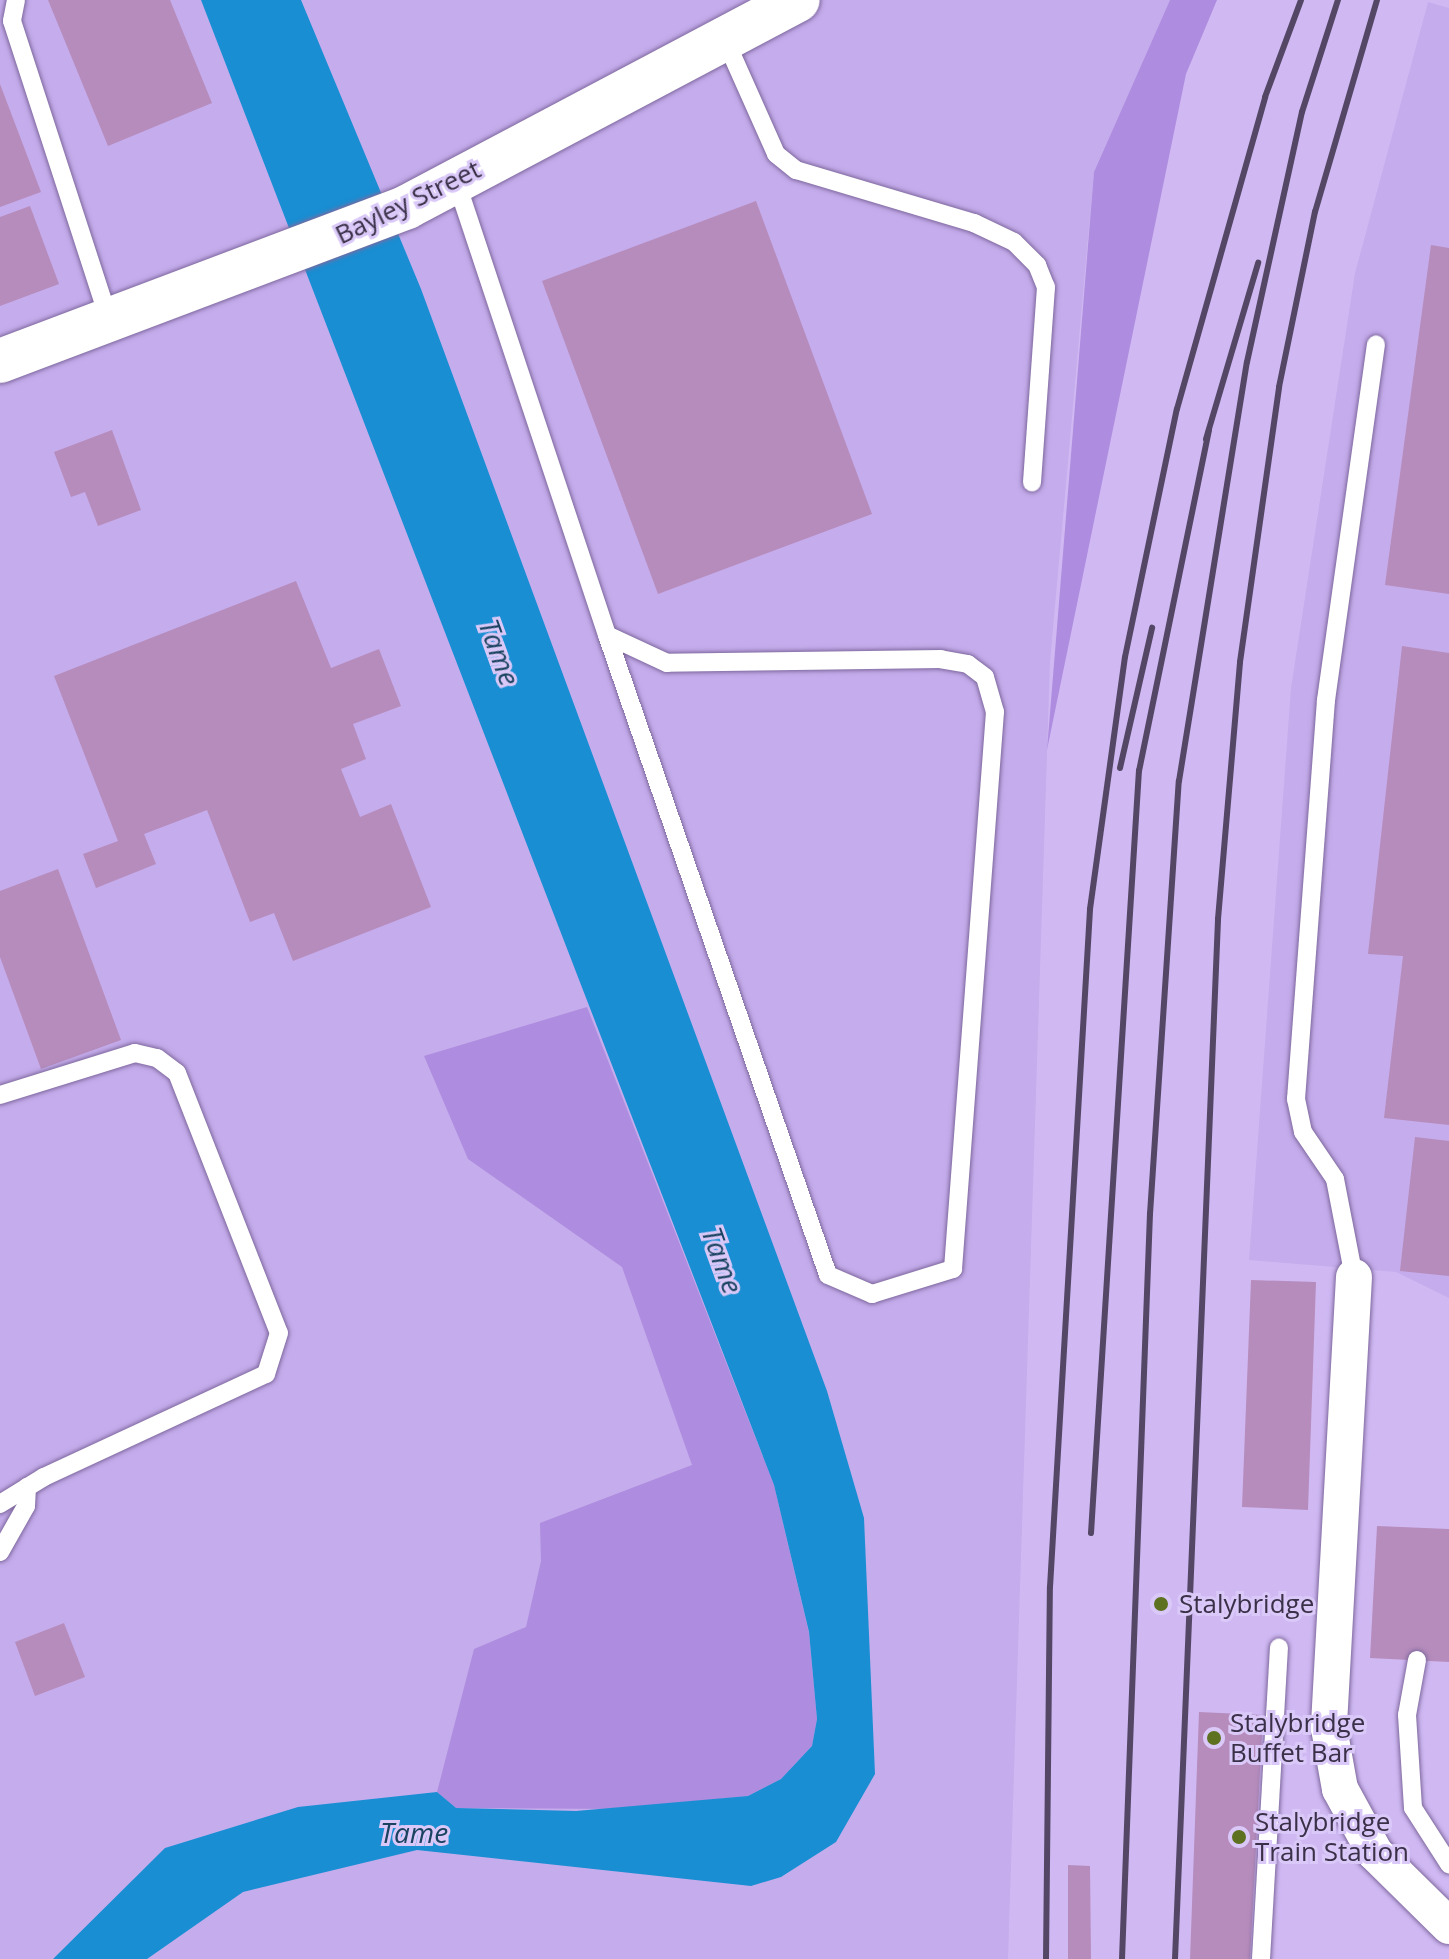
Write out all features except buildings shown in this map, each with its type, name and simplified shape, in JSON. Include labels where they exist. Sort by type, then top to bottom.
[{"type":"street","name":"Bayley Street","points":[[0,361],[109,319],[294,256],[407,207],[798,0]]},
{"type":"street","points":[[1354,1277],[1329,1728],[1340,1789],[1375,1853],[1449,1926]]},
{"type":"lane","points":[[16,0],[12,21],[109,319]]},
{"type":"lane","points":[[724,37],[776,154],[796,170],[974,223],[1014,242],[1037,265],[1046,287],[1032,483]]},
{"type":"lane","points":[[456,181],[607,635],[828,1275],[872,1294],[953,1269],[995,712],[985,677],[968,664],[941,659],[667,663],[607,635]]},
{"type":"lane","points":[[1354,1277],[1335,1179],[1303,1132],[1296,1099],[1326,700],[1376,344]]},
{"type":"lane","points":[[0,1095],[135,1053],[157,1058],[177,1073],[279,1333],[266,1374],[27,1487],[0,1504]]},
{"type":"lane","points":[[0,1552],[26,1506],[27,1487]]},
{"type":"lane","points":[[1261,1959],[1279,1648]]},
{"type":"lane","points":[[1417,1660],[1407,1715],[1413,1808],[1449,1864]]},
{"type":"shaded area","points":[[0,0],[1170,0],[1094,172],[1050,662],[1008,1959],[0,1959]]},
{"type":"shaded area","points":[[1170,0],[1217,0],[1186,74],[1047,750],[1094,172]]},
{"type":"shaded area","points":[[1428,2],[1449,8],[1449,1298],[1396,1272],[1249,1260],[1291,688],[1355,273]]},
{"type":"shaded area","points":[[587,1007],[774,1485],[809,1633],[817,1719],[812,1746],[781,1779],[748,1796],[620,1809],[455,1808],[437,1792],[474,1649],[526,1627],[541,1561],[540,1523],[692,1465],[622,1267],[468,1159],[424,1056]]},
{"type":"water","name":"Tame","points":[[201,0],[301,0],[421,289],[827,1391],[864,1518],[875,1774],[836,1842],[781,1877],[751,1886],[417,1850],[243,1892],[147,1959],[53,1959],[165,1848],[298,1807],[437,1792],[456,1808],[576,1811],[748,1796],[781,1779],[812,1746],[817,1719],[809,1632],[774,1485]]},
{"type":"railway","points":[[1046,1959],[1050,1587],[1090,909],[1125,657],[1177,409],[1265,97],[1301,0]]},
{"type":"railway","points":[[1122,1959],[1150,1214],[1179,781],[1247,362],[1302,112],[1338,0]]},
{"type":"railway","points":[[1175,1959],[1218,919],[1240,662],[1279,387],[1315,212],[1377,0]]},
{"type":"railway","points":[[1206,439],[1258,263]]},
{"type":"railway","points":[[1091,1533],[1139,771],[1209,430]]},
{"type":"railway","points":[[1120,768],[1152,628]]},
{"type":"place","name":"Stalybridge","points":[[1161,1604]]},
{"type":"place","name":"Stalybridge Buffet Bar","points":[[1214,1738]]},
{"type":"place","name":"Stalybridge Train Station","points":[[1239,1837]]}]
